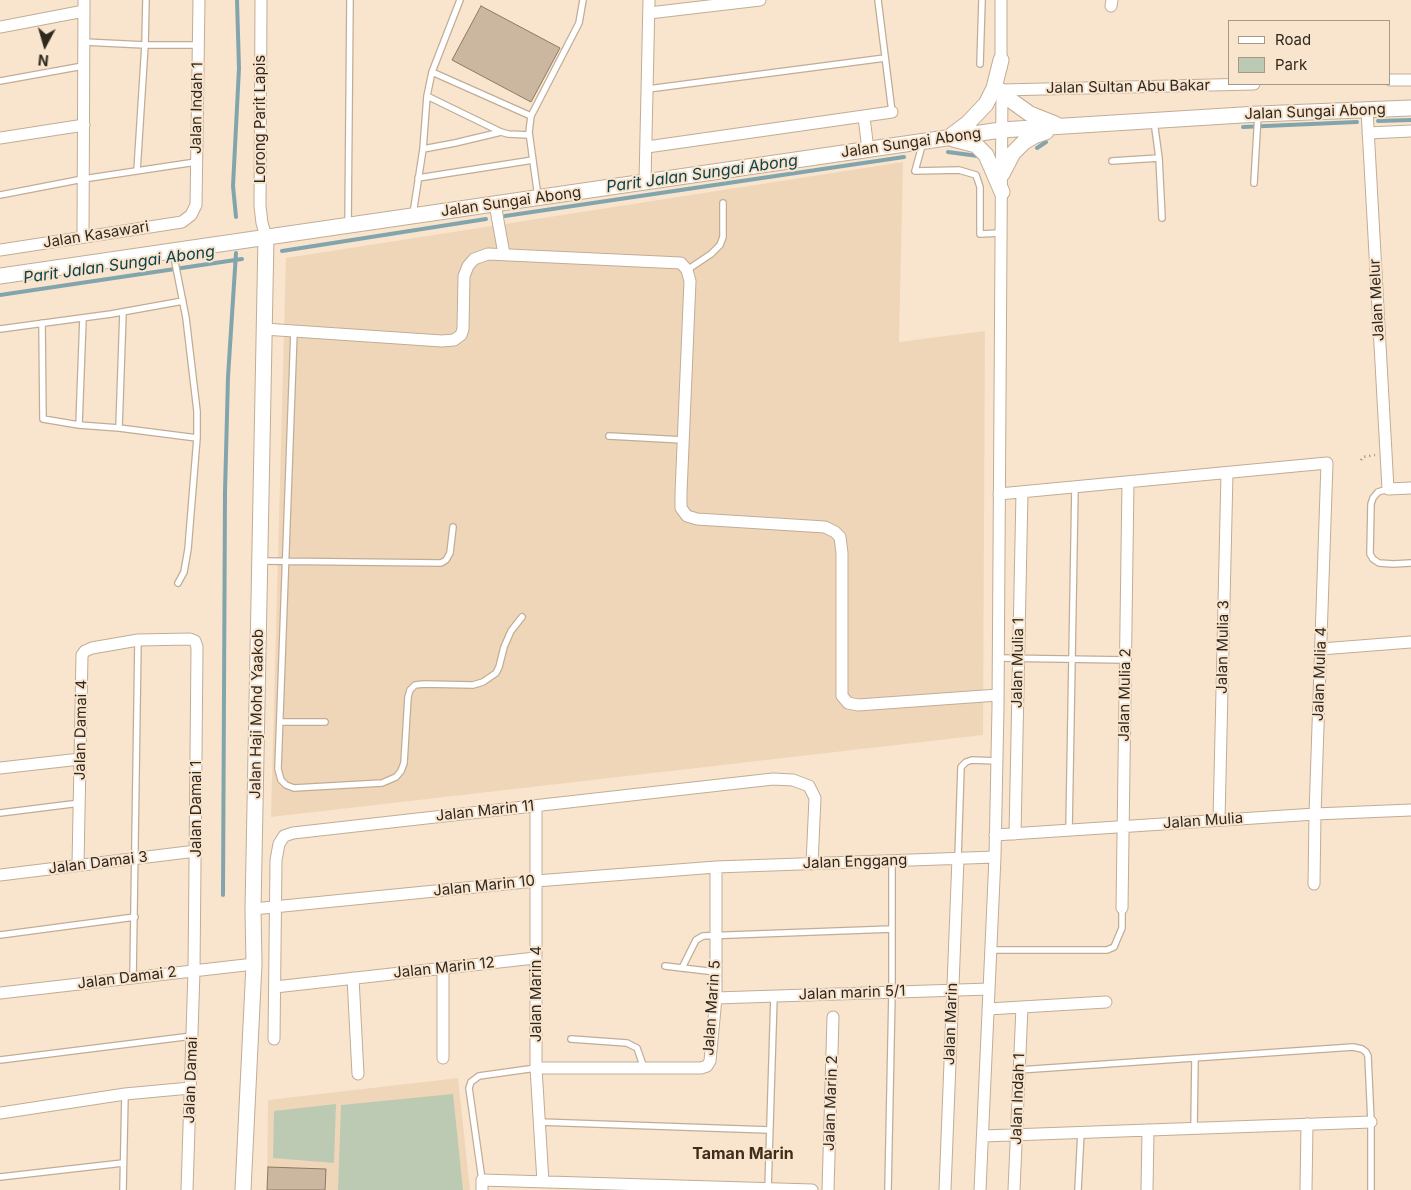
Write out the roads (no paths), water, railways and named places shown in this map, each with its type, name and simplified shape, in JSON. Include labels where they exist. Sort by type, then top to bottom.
[{"type":"street","name":"Jalan Indah 1","points":[[191,215],[196,204],[199,0]]},
{"type":"street","name":"Lorong Parit Lapis","points":[[261,0],[260,206],[266,237]]},
{"type":"street","points":[[645,182],[649,0]]},
{"type":"street","points":[[649,13],[760,0]]},
{"type":"street","points":[[980,1190],[995,857],[999,658],[1002,192],[1001,0]]},
{"type":"street","points":[[0,27],[84,6],[83,237]]},
{"type":"street","points":[[947,137],[968,123],[986,104],[994,88],[1001,60]]},
{"type":"street","points":[[1391,80],[1411,80]]},
{"type":"street","name":"Jalan Sultan Abu Bakar","points":[[1002,92],[1228,85]]},
{"type":"street","points":[[1002,92],[1030,114],[1064,126]]},
{"type":"street","name":"Jalan Sungai Abong","points":[[0,276],[173,256],[266,237],[1001,130],[1258,114],[1411,108]]},
{"type":"street","name":"Jalan Melur","points":[[1367,110],[1388,489]]},
{"type":"street","points":[[647,147],[892,112]]},
{"type":"street","points":[[864,116],[868,150]]},
{"type":"street","points":[[0,138],[84,125]]},
{"type":"street","points":[[1002,174],[1013,153],[1024,142],[1034,136],[1064,126]]},
{"type":"street","points":[[1368,133],[1411,131]]},
{"type":"street","points":[[947,137],[976,145],[986,155],[1002,192]]},
{"type":"street","points":[[494,204],[504,254]]},
{"type":"street","name":"Jalan Kasawari","points":[[0,250],[182,222],[191,215]]},
{"type":"street","name":"Jalan Haji Mohd Yaakob","points":[[243,1190],[254,964],[253,909],[266,237]]},
{"type":"street","points":[[264,329],[442,341],[454,340],[463,329],[464,276],[468,266],[474,259],[488,254],[681,263],[687,270],[690,281],[681,493],[682,508],[686,516],[697,519],[826,527],[840,537],[842,553],[842,696],[848,703],[858,705],[998,695]]},
{"type":"street","name":"Jalan Mulia 4","points":[[1227,473],[1327,463],[1314,884]]},
{"type":"street","points":[[999,494],[1227,473]]},
{"type":"street","name":"Jalan Mulia 3","points":[[1219,820],[1227,473]]},
{"type":"street","name":"Jalan Mulia 2","points":[[1122,908],[1128,482]]},
{"type":"street","points":[[1388,489],[1411,488]]},
{"type":"street","name":"Jalan Mulia 1","points":[[1015,834],[1022,492]]},
{"type":"street","name":"Jalan Damai 1","points":[[138,640],[190,639],[195,641],[197,647],[194,971]]},
{"type":"street","name":"Jalan Damai 4","points":[[78,866],[82,656],[85,650],[92,648],[138,640]]},
{"type":"street","points":[[1320,649],[1411,642]]},
{"type":"street","points":[[0,768],[80,759]]},
{"type":"street","name":"Jalan Marin 11","points":[[274,1039],[276,860],[279,844],[284,836],[293,833],[773,779],[793,780],[809,786],[815,798],[812,864]]},
{"type":"street","name":"Jalan Marin 4","points":[[536,806],[536,1068],[544,1182]]},
{"type":"street","name":"Jalan Mulia","points":[[995,835],[1315,814],[1411,810]]},
{"type":"street","name":"Jalan Damai 3","points":[[0,875],[196,851]]},
{"type":"street","name":"Jalan Enggang","points":[[716,867],[995,857]]},
{"type":"street","name":"Jalan Marin","points":[[945,1190],[958,858]]},
{"type":"street","name":"Jalan Marin 10","points":[[253,909],[536,881],[716,867]]},
{"type":"street","name":"Jalan Marin 5","points":[[536,1068],[702,1068],[707,1066],[710,1061],[716,998],[716,867]]},
{"type":"street","name":"Jalan Marin 12","points":[[275,987],[535,958]]},
{"type":"street","name":"Jalan Damai 2","points":[[0,993],[254,964]]},
{"type":"street","points":[[443,968],[443,1058]]},
{"type":"street","name":"Jalan Damai","points":[[187,1190],[194,971]]},
{"type":"street","points":[[353,978],[358,1074]]},
{"type":"street","name":"Jalan marin 5/1","points":[[716,998],[989,989]]},
{"type":"street","points":[[988,1009],[1106,1002]]},
{"type":"street","name":"Jalan Indah 1","points":[[1014,1190],[1022,1007]]},
{"type":"street","name":"Jalan Marin 2","points":[[828,1190],[833,1017]]},
{"type":"street","points":[[0,1112],[125,1094],[190,1088]]},
{"type":"street","points":[[983,1136],[1371,1122]]},
{"type":"street","points":[[1306,1190],[1307,1124]]},
{"type":"street","points":[[1147,1190],[1148,1130]]},
{"type":"street","points":[[482,1185],[544,1182],[678,1188],[812,1190]]},
{"type":"lane","points":[[137,171],[146,0]]},
{"type":"lane","points":[[348,225],[350,0]]},
{"type":"lane","points":[[413,216],[427,96],[432,72],[460,0]]},
{"type":"lane","points":[[538,198],[529,135],[531,116],[579,23],[583,0]]},
{"type":"lane","points":[[878,0],[892,112]]},
{"type":"lane","points":[[980,64],[982,0]]},
{"type":"lane","points":[[84,42],[199,45]]},
{"type":"lane","points":[[648,89],[885,58]]},
{"type":"lane","points":[[0,81],[84,66]]},
{"type":"lane","points":[[432,72],[531,116]]},
{"type":"lane","points":[[427,96],[501,132],[529,135]]},
{"type":"lane","points":[[1254,184],[1258,114]]},
{"type":"lane","points":[[1154,121],[1159,158],[1162,218]]},
{"type":"lane","points":[[422,149],[455,144],[501,132]]},
{"type":"lane","points":[[923,142],[915,171],[959,170],[976,175],[980,187],[980,234],[1001,233]]},
{"type":"lane","points":[[1112,162],[1159,158]]},
{"type":"lane","points":[[418,178],[533,160]]},
{"type":"lane","points":[[0,195],[83,179],[196,162]]},
{"type":"lane","points":[[687,270],[712,254],[720,245],[723,237],[723,203]]},
{"type":"lane","points":[[173,256],[183,301],[197,411],[197,438],[188,548],[184,572],[178,583]]},
{"type":"lane","points":[[0,329],[123,312],[183,301]]},
{"type":"lane","points":[[119,428],[123,312]]},
{"type":"lane","points":[[79,425],[83,318]]},
{"type":"lane","points":[[42,323],[42,417],[45,420],[197,438]]},
{"type":"lane","points":[[294,331],[278,769],[281,780],[294,788],[382,783],[396,777],[404,764],[410,690],[415,685],[424,684],[473,685],[483,682],[496,673],[511,631],[522,617]]},
{"type":"lane","points":[[609,436],[683,440]]},
{"type":"lane","points":[[1069,830],[1075,487]]},
{"type":"lane","points":[[1388,489],[1378,492],[1371,504],[1370,554],[1379,563],[1411,563]]},
{"type":"lane","points":[[261,561],[441,563],[446,560],[450,553],[453,527]]},
{"type":"lane","points":[[134,978],[138,640]]},
{"type":"lane","points":[[999,658],[1126,660]]},
{"type":"lane","points":[[280,722],[325,722]]},
{"type":"lane","points":[[958,858],[961,767],[966,762],[972,760],[997,761]]},
{"type":"lane","points":[[0,813],[80,803]]},
{"type":"lane","points":[[888,1190],[892,992],[892,861]]},
{"type":"lane","points":[[991,950],[1107,950],[1114,947],[1122,928],[1122,908]]},
{"type":"lane","points":[[0,935],[134,918]]},
{"type":"lane","points":[[682,968],[696,940],[703,936],[892,929]]},
{"type":"lane","points":[[664,966],[716,972]]},
{"type":"lane","points":[[768,1189],[774,996]]},
{"type":"lane","points":[[0,1060],[192,1036]]},
{"type":"lane","points":[[571,1039],[627,1043],[637,1048],[644,1068]]},
{"type":"lane","points":[[1019,1070],[1353,1047],[1362,1049],[1368,1056],[1371,1122],[1371,1190]]},
{"type":"lane","points":[[1194,1128],[1195,1058]]},
{"type":"lane","points":[[482,1185],[470,1088],[471,1082],[479,1076],[536,1068]]},
{"type":"lane","points":[[123,1190],[125,1094]]},
{"type":"lane","points":[[540,1122],[769,1130]]},
{"type":"lane","points":[[1078,1190],[1081,1132]]},
{"type":"lane","points":[[0,1177],[124,1163]]},
{"type":"waterway","points":[[236,217],[233,186],[239,68],[237,0]]},
{"type":"waterway","name":"Parit Jalan Sungai Abong","points":[[1378,121],[1411,120]]},
{"type":"waterway","name":"Parit Jalan Sungai Abong","points":[[1243,127],[1357,122]]},
{"type":"waterway","name":"Parit Jalan Sungai Abong","points":[[1037,148],[1046,142]]},
{"type":"waterway","name":"Parit Jalan Sungai Abong","points":[[948,152],[978,156]]},
{"type":"waterway","name":"Parit Jalan Sungai Abong","points":[[505,216],[904,157]]},
{"type":"waterway","name":"Parit Jalan Sungai Abong","points":[[282,251],[486,219]]},
{"type":"waterway","points":[[223,895],[225,492],[228,377],[236,253]]},
{"type":"waterway","name":"Parit Jalan Sungai Abong","points":[[0,295],[242,259]]},
{"type":"district","name":"Taman Marin","points":[[743,1154]]}]
